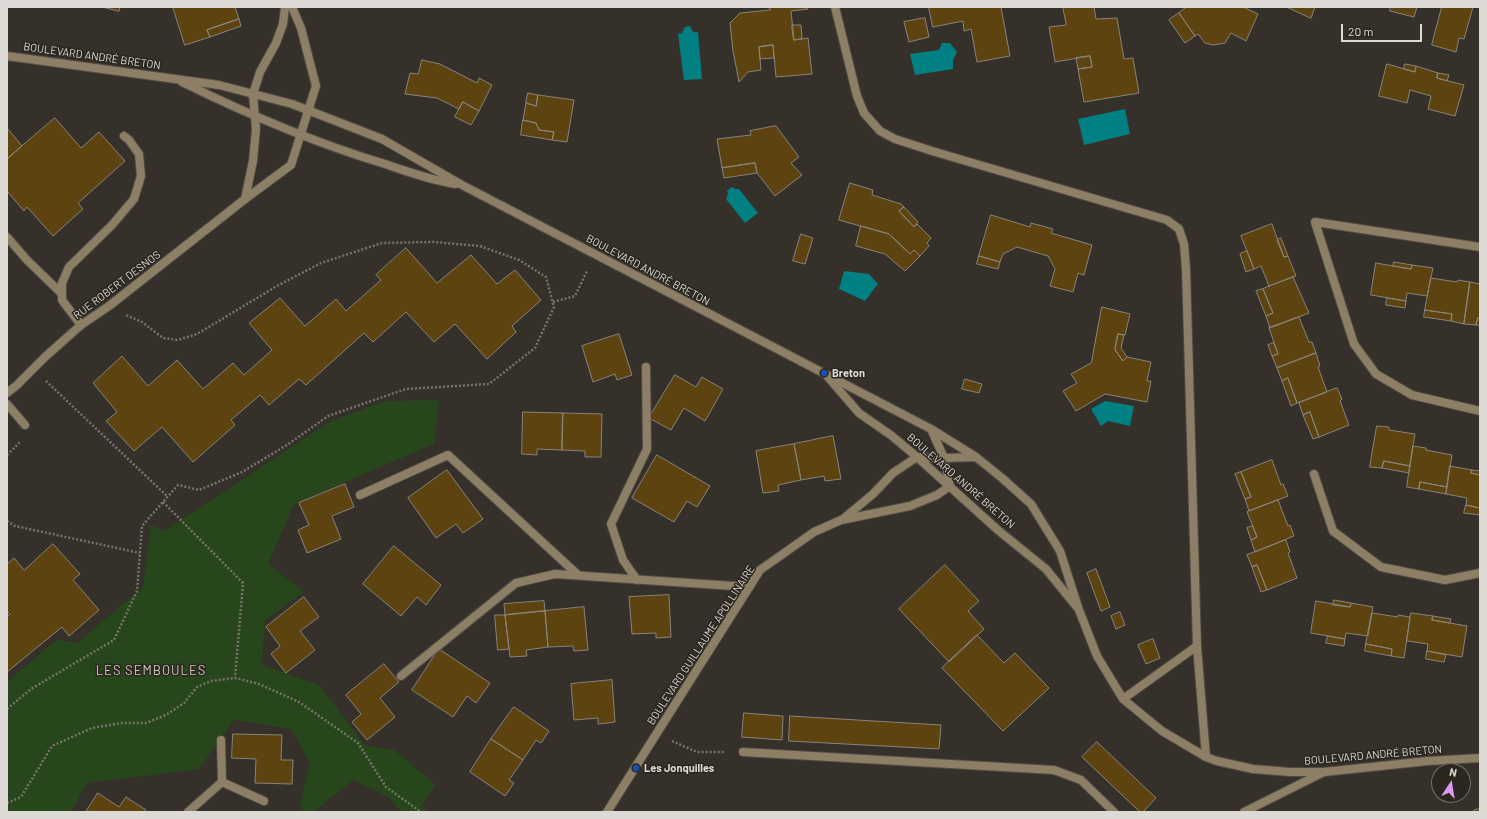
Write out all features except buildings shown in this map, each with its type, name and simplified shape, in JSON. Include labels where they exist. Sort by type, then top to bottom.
[{"type":"street","points":[[245,198],[253,162],[256,129],[253,94],[260,72],[276,43],[283,24],[285,7]]},
{"type":"street","points":[[292,7],[301,28],[316,86],[309,111],[300,134]]},
{"type":"street","points":[[835,7],[857,96],[864,113],[880,132],[895,139],[932,151],[1167,220],[1179,229],[1184,244],[1186,269],[1197,646],[1206,757]]},
{"type":"street","name":"BOULEVARD ANDRÉ BRETON","points":[[7,56],[219,85],[292,104],[382,139],[462,185],[931,429],[976,457],[1031,504],[1060,551],[1079,610],[1097,656],[1123,699],[1162,731],[1206,757],[1253,769],[1290,772],[1324,772],[1428,761],[1480,758]]},
{"type":"street","name":"BOULEVARD ANDRÉ BRETON","points":[[174,79],[255,116],[358,156],[421,176],[462,185]]},
{"type":"street","name":"RUE ROBERT DESNOS","points":[[7,393],[81,325],[109,306],[245,198],[291,165],[300,134]]},
{"type":"street","points":[[81,325],[62,300],[62,283],[69,267],[112,225],[134,199],[141,176],[139,154],[129,140],[124,136]]},
{"type":"street","points":[[1480,247],[1315,222],[1354,344],[1376,374],[1412,395],[1480,411]]},
{"type":"street","points":[[7,237],[27,260],[62,294]]},
{"type":"street","points":[[637,580],[623,560],[612,524],[646,449],[646,367]]},
{"type":"street","name":"BOULEVARD ANDRÉ BRETON","points":[[824,373],[859,413],[892,436],[918,457],[999,531],[1046,568],[1079,610]]},
{"type":"street","points":[[7,404],[25,425]]},
{"type":"street","points":[[931,429],[944,458],[950,486]]},
{"type":"street","points":[[360,495],[448,455],[578,575]]},
{"type":"street","points":[[918,457],[976,457]]},
{"type":"street","name":"BOULEVARD GUILLAUME APOLLINAIRE","points":[[841,520],[873,494],[893,473],[918,457]]},
{"type":"street","points":[[1314,474],[1333,532],[1381,567],[1445,580],[1480,573]]},
{"type":"street","name":"BOULEVARD GUILLAUME APOLLINAIRE","points":[[607,812],[760,570],[814,532],[841,520],[910,506],[937,496],[950,486]]},
{"type":"street","points":[[401,676],[516,582],[555,574],[749,587]]},
{"type":"street","points":[[1123,699],[1197,646]]},
{"type":"street","points":[[188,812],[222,782],[221,740]]},
{"type":"street","points":[[743,752],[1054,770],[1081,780],[1114,812]]},
{"type":"street","points":[[1244,812],[1324,772]]},
{"type":"street","points":[[222,782],[264,801]]},
{"type":"path","points":[[7,709],[31,689],[114,640],[137,591],[142,526],[178,485],[199,490],[242,472],[287,445],[328,416],[406,389],[489,384],[534,348],[554,307],[546,277],[519,260],[480,246],[434,242],[382,243],[321,263],[277,286],[197,334],[178,340],[163,338],[142,322],[109,306]]},
{"type":"path","points":[[553,302],[575,296],[594,254]]},
{"type":"path","points":[[34,369],[167,496]]},
{"type":"path","points":[[163,502],[243,583],[235,678]]},
{"type":"path","points":[[7,521],[15,526],[140,554]]},
{"type":"path","points":[[657,734],[697,752],[743,752]]},
{"type":"green space","points":[[439,400],[434,444],[294,504],[268,564],[304,592],[265,620],[262,665],[319,685],[365,745],[394,750],[435,784],[423,805],[428,812],[401,812],[390,798],[353,780],[313,812],[304,812],[300,806],[310,763],[291,729],[234,720],[199,769],[87,783],[71,812],[7,812],[7,682],[57,639],[77,643],[143,587],[151,525],[164,531],[331,421],[385,401]]},
{"type":"water","points":[[690,26],[693,32],[698,32],[702,79],[684,80],[678,34],[682,33],[685,27]]},
{"type":"water","points":[[942,43],[950,43],[957,52],[953,60],[953,69],[915,75],[910,54],[939,50]]},
{"type":"water","points":[[1125,109],[1130,134],[1084,145],[1078,119]]},
{"type":"water","points":[[732,187],[739,189],[758,213],[745,223],[726,199],[728,194],[727,191]]},
{"type":"water","points":[[844,271],[869,274],[878,284],[865,301],[839,289]]},
{"type":"water","points":[[1105,401],[1134,406],[1130,426],[1108,421],[1101,426],[1091,409]]},
{"type":"place","name":"Breton","points":[[824,373]]},
{"type":"place","name":"Les Jonquilles","points":[[636,768]]},
{"type":"district","name":"LES SEMBOULES","points":[[151,671]]}]
